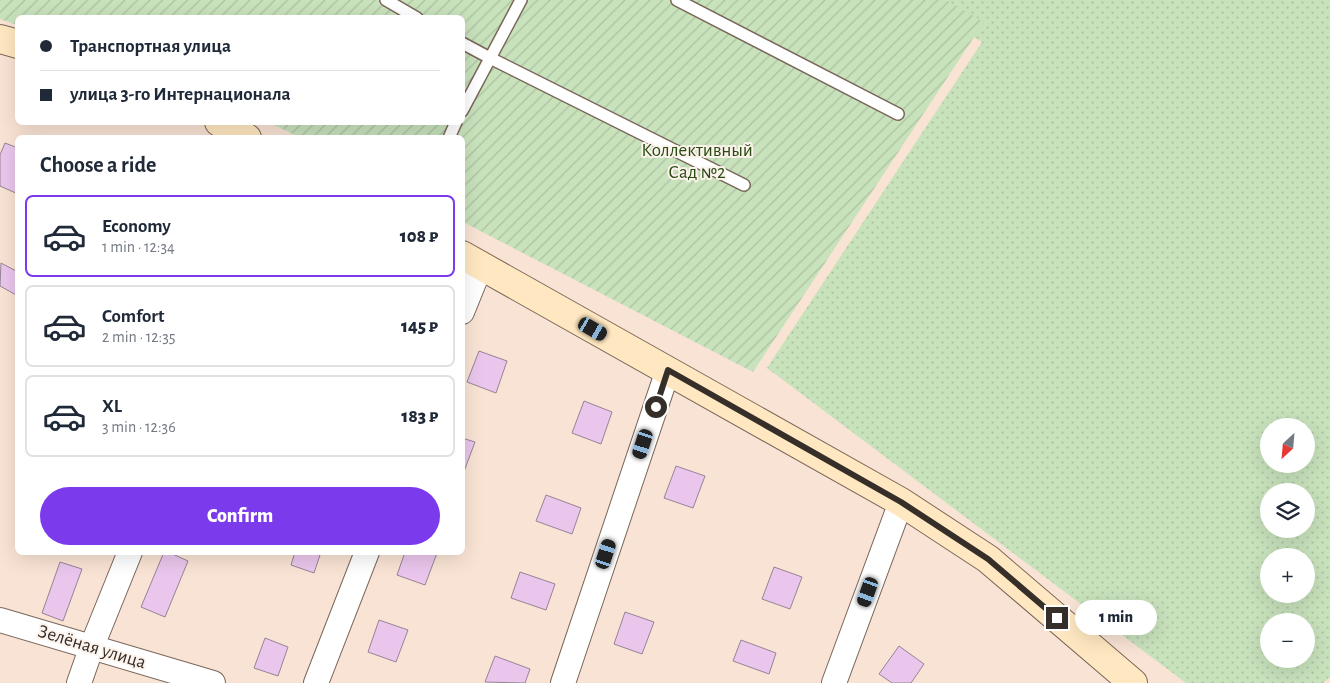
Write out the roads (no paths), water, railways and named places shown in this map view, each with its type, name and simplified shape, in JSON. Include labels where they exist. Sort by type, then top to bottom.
[{"type":"main road","points":[[0,39],[15,43]]},
{"type":"main road","points":[[224,125],[242,135]]},
{"type":"main road","points":[[472,260],[901,502],[988,559],[1129,681]]},
{"type":"street","points":[[465,296],[472,260]]},
{"type":"street","points":[[563,683],[668,370]]},
{"type":"street","points":[[834,683],[901,502]]},
{"type":"street","points":[[79,683],[129,555]]},
{"type":"street","points":[[316,683],[366,555]]},
{"type":"street","name":"Зелёная улица","points":[[0,620],[213,683]]},
{"type":"lane","points":[[386,0],[412,15]]},
{"type":"lane","points":[[465,105],[521,0]]},
{"type":"lane","points":[[677,0],[898,114]]},
{"type":"lane","points":[[465,45],[744,185]]},
{"type":"park label","name":"Коллективный Сад №2","points":[[697,161]]}]
